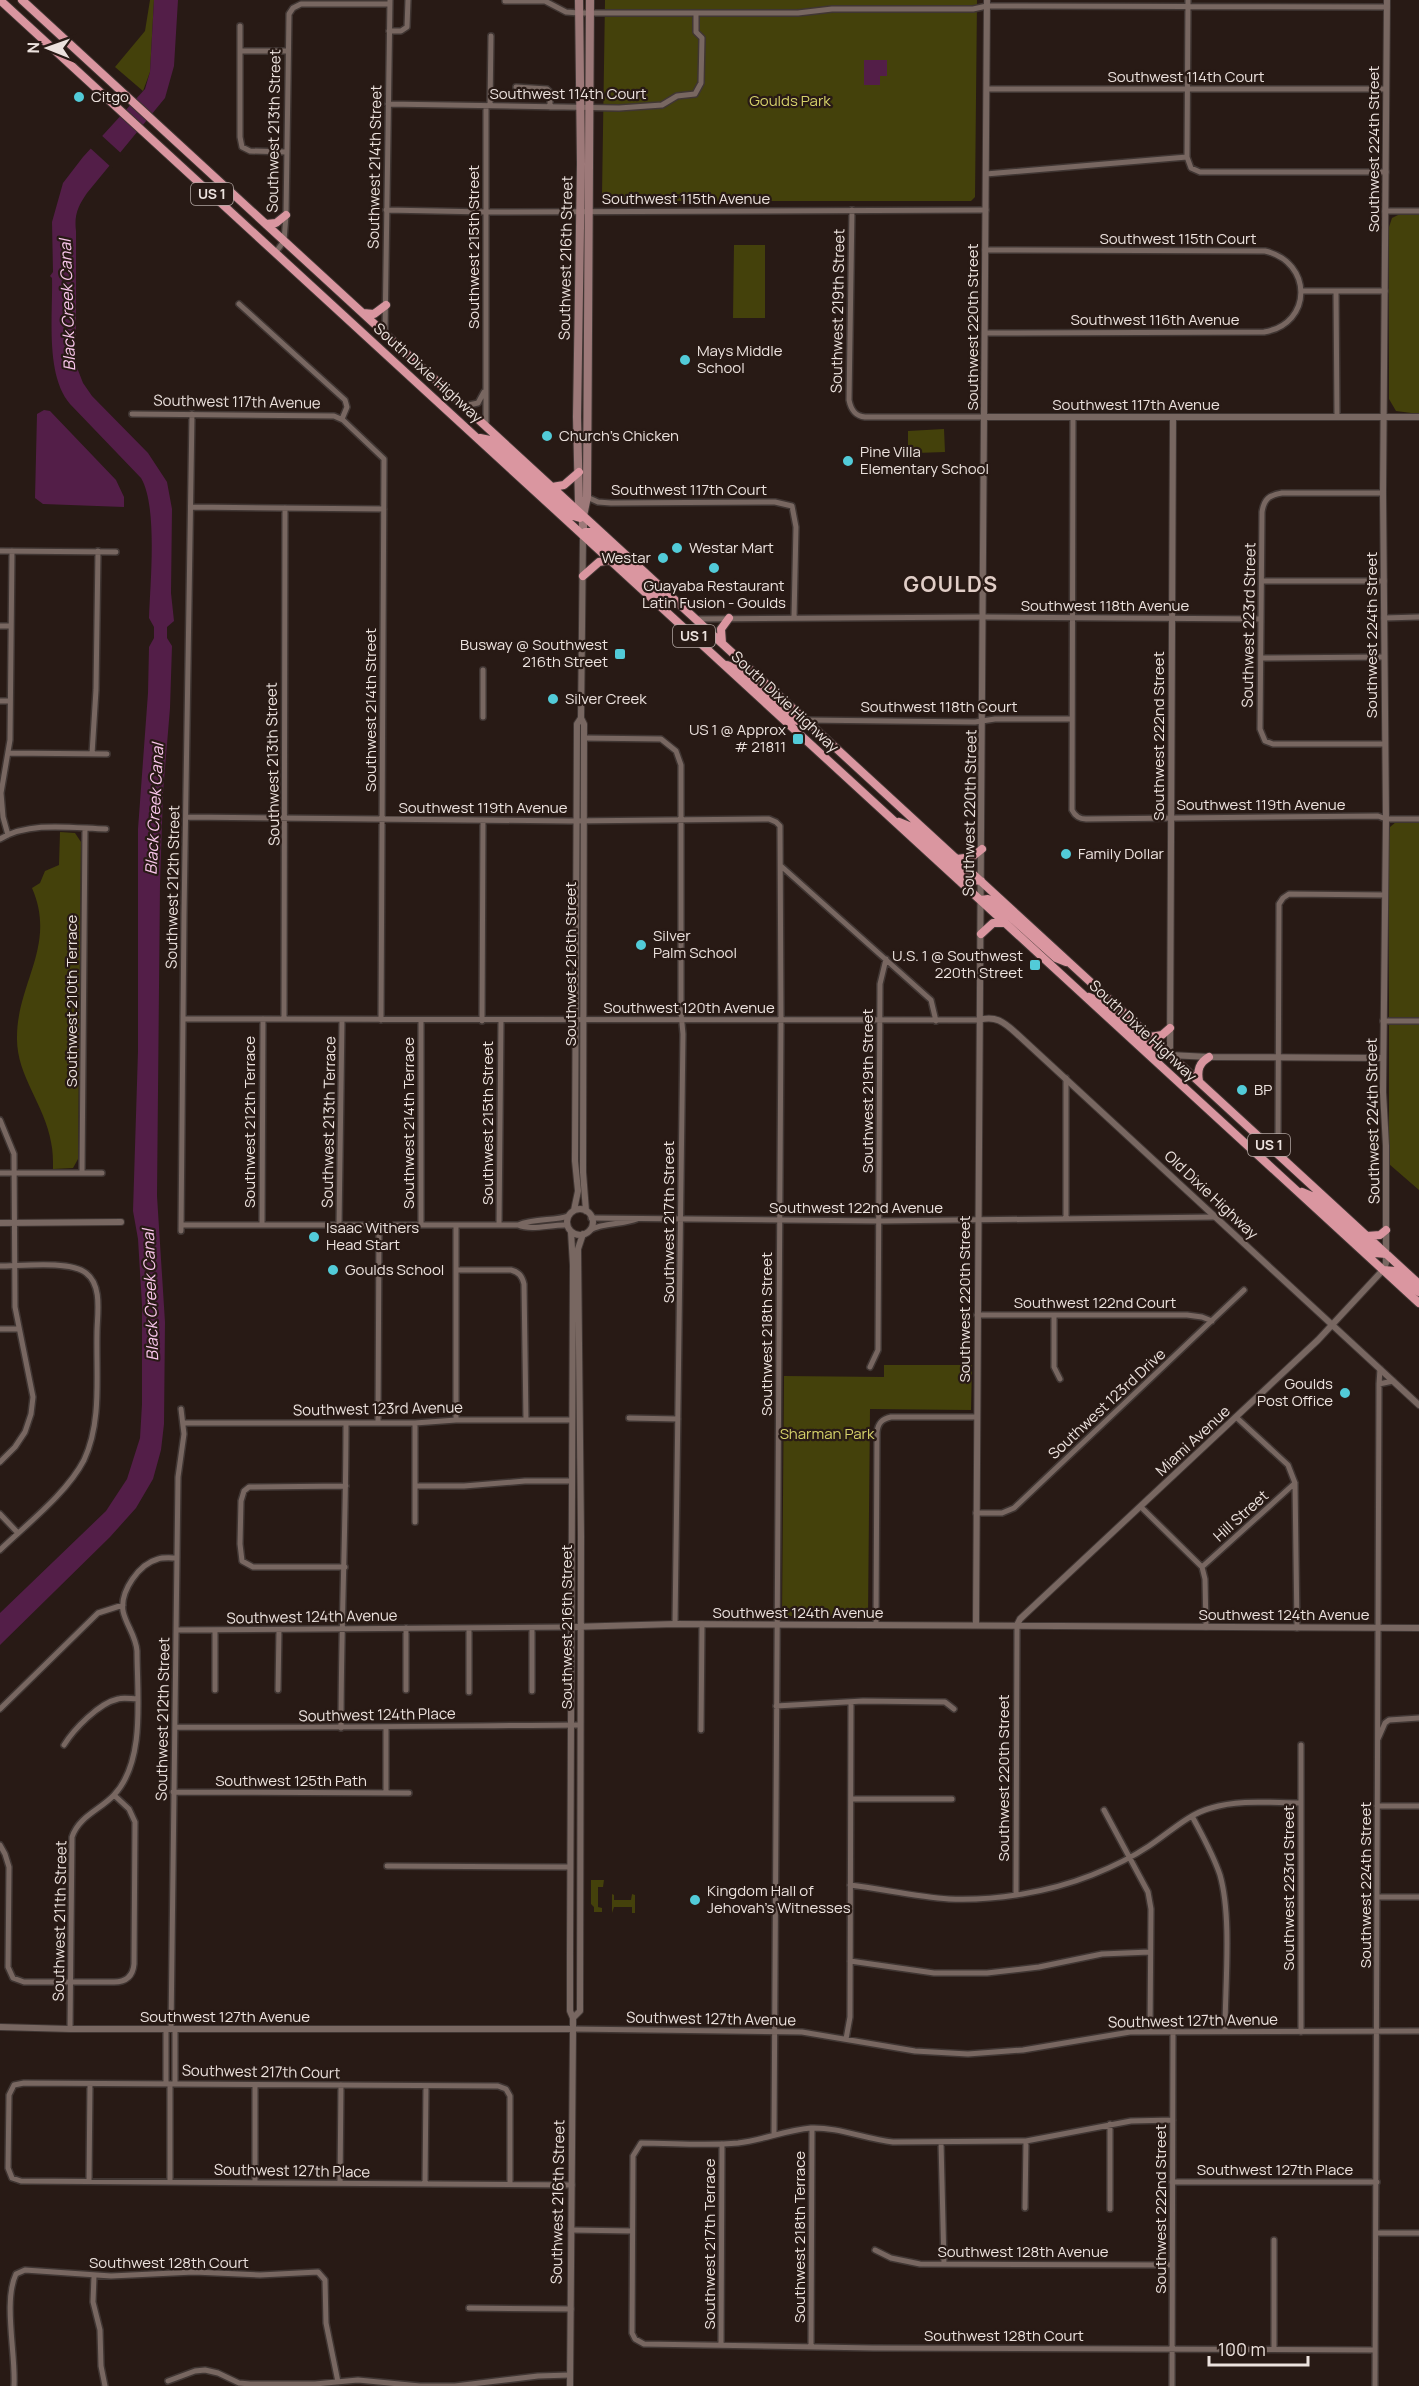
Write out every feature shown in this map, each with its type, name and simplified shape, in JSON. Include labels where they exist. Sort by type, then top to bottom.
[{"type":"highway","name":"South Dixie Highway","points":[[0,0],[1419,1303]]},
{"type":"highway","name":"US 1","points":[[22,0],[284,241]]},
{"type":"highway","points":[[266,224],[276,223],[286,215]]},
{"type":"highway","name":"South Dixie Highway","points":[[284,241],[1419,1284]]},
{"type":"highway","points":[[363,313],[376,313],[386,305]]},
{"type":"highway","points":[[376,344],[385,333]]},
{"type":"highway","points":[[478,437],[489,440],[573,516],[580,518],[583,516]]},
{"type":"highway","points":[[552,487],[566,484],[579,472]]},
{"type":"highway","points":[[583,535],[585,532],[591,532],[661,596],[674,599]]},
{"type":"highway","points":[[583,576],[599,562],[611,560]]},
{"type":"highway","points":[[722,643],[721,629],[729,618]]},
{"type":"highway","points":[[724,664],[741,670],[793,719],[805,720],[802,730],[804,738]]},
{"type":"highway","points":[[893,820],[909,826],[967,879],[981,881]]},
{"type":"highway","points":[[957,859],[972,856],[982,849]]},
{"type":"highway","points":[[981,900],[988,899],[994,903],[1056,958],[1072,964]]},
{"type":"highway","points":[[981,934],[993,923],[1005,922]]},
{"type":"highway","points":[[1086,996],[1101,1002],[1155,1052],[1170,1055],[1169,1068],[1173,1077]]},
{"type":"highway","points":[[1150,1036],[1162,1035],[1170,1029]]},
{"type":"highway","points":[[1199,1081],[1198,1068],[1209,1057]]},
{"type":"highway","points":[[1296,1190],[1314,1197],[1375,1253],[1386,1254]]},
{"type":"highway","points":[[1367,1236],[1380,1235],[1386,1230]]},
{"type":"highway","points":[[1383,1270],[1395,1270],[1419,1292]]},
{"type":"main road","name":"Southwest 216th Street","points":[[579,0],[587,497],[583,516],[583,535]]},
{"type":"main road","name":"Southwest 216th Street","points":[[583,516],[579,504],[576,417],[589,107],[590,0]]},
{"type":"street","points":[[389,31],[401,31],[407,27],[408,0]]},
{"type":"street","points":[[505,1],[544,1],[566,12],[579,13],[798,13],[832,9],[974,9],[987,3],[1387,3]]},
{"type":"street","name":"Southwest 214th Street","points":[[385,333],[390,2]]},
{"type":"street","name":"Southwest 213th Street","points":[[284,241],[287,22],[293,8],[304,4],[390,2]]},
{"type":"street","name":"Southwest 220th Street","points":[[976,1625],[987,3]]},
{"type":"street","points":[[1188,3],[1187,157],[1191,168],[1200,172],[1386,172]]},
{"type":"street","name":"Southwest 224th Street","points":[[1383,1270],[1386,1254],[1383,1058],[1386,819],[1383,493],[1387,3]]},
{"type":"street","name":"Southwest 114th Court","points":[[388,104],[619,108],[662,105],[677,96],[696,93],[701,83],[702,39],[696,32],[696,13]]},
{"type":"street","points":[[240,26],[240,137],[242,147],[250,151],[286,152]]},
{"type":"street","name":"Southwest 215th Street","points":[[486,426],[486,212],[491,36]]},
{"type":"street","points":[[240,51],[287,51]]},
{"type":"street","points":[[516,87],[547,89],[550,92],[550,107]]},
{"type":"street","name":"Southwest 114th Court","points":[[987,89],[1386,89]]},
{"type":"street","points":[[986,174],[998,171],[1187,157]]},
{"type":"street","name":"Southwest 115th Avenue","points":[[386,210],[486,212],[986,210]]},
{"type":"street","name":"Southwest 219th Street","points":[[852,210],[849,400],[854,412]]},
{"type":"street","points":[[1385,211],[1419,211]]},
{"type":"street","points":[[276,252],[284,241]]},
{"type":"street","name":"Southwest 115th Court","points":[[985,250],[1265,251],[1279,256],[1291,266],[1298,277],[1302,291]]},
{"type":"street","points":[[1302,291],[1384,291]]},
{"type":"street","name":"Southwest 116th Avenue","points":[[985,333],[1264,332],[1278,328],[1293,315],[1302,291]]},
{"type":"street","points":[[1336,291],[1337,416]]},
{"type":"street","points":[[239,304],[345,400],[347,407],[342,419]]},
{"type":"street","points":[[464,406],[478,403],[486,388]]},
{"type":"street","name":"Southwest 117th Avenue","points":[[854,412],[865,417],[1419,417]]},
{"type":"street","name":"Southwest 117th Avenue","points":[[132,414],[331,415],[342,419]]},
{"type":"street","name":"Southwest 212th Street","points":[[192,414],[181,1228],[262,1225]]},
{"type":"street","points":[[1072,719],[1073,417]]},
{"type":"street","name":"Southwest 222nd Street","points":[[1170,1055],[1173,417]]},
{"type":"street","name":"Southwest 214th Street","points":[[342,419],[384,459],[381,1020]]},
{"type":"street","name":"Southwest 223rd Street","points":[[1383,493],[1282,493],[1267,498],[1263,509],[1261,732],[1265,741],[1276,744],[1384,744]]},
{"type":"street","name":"Southwest 117th Court","points":[[587,497],[598,502],[611,503],[775,502],[792,506],[796,527],[794,618]]},
{"type":"street","points":[[191,507],[384,509]]},
{"type":"street","name":"Southwest 213th Street","points":[[284,1019],[285,508]]},
{"type":"street","name":"Southwest 216th Street","points":[[583,535],[581,718],[584,724],[583,1172],[586,1211]]},
{"type":"street","points":[[0,551],[116,552]]},
{"type":"street","points":[[8,835],[1,803],[2,782],[8,753],[12,551]]},
{"type":"street","points":[[92,754],[96,690],[98,551]]},
{"type":"street","points":[[1262,581],[1384,581]]},
{"type":"street","name":"Southwest 118th Avenue","points":[[696,619],[984,617],[1262,620]]},
{"type":"street","points":[[1384,618],[1419,617]]},
{"type":"street","points":[[0,626],[11,626]]},
{"type":"street","points":[[1261,658],[1384,657]]},
{"type":"street","points":[[483,670],[483,717]]},
{"type":"street","points":[[0,701],[10,701]]},
{"type":"street","name":"Southwest 216th Street","points":[[574,1210],[578,1191],[575,1164],[576,724],[581,718]]},
{"type":"street","name":"Southwest 119th Avenue","points":[[1072,719],[1072,810],[1082,819],[1378,816],[1386,819],[1419,819]]},
{"type":"street","name":"Southwest 118th Court","points":[[805,720],[1072,719]]},
{"type":"street","name":"Southwest 217th Street","points":[[584,738],[661,739],[671,745],[681,765],[680,1219],[675,1624]]},
{"type":"street","points":[[8,753],[107,754]]},
{"type":"street","name":"Southwest 119th Avenue","points":[[186,818],[769,819],[778,823]]},
{"type":"street","name":"Southwest 215th Street","points":[[482,1021],[483,820]]},
{"type":"street","name":"Southwest 218th Street","points":[[774,2134],[781,1020],[781,830],[778,823]]},
{"type":"street","name":"Southwest 210th Terrace","points":[[82,1173],[85,828]]},
{"type":"street","points":[[0,839],[30,829],[106,829]]},
{"type":"street","points":[[781,866],[931,1000],[936,1021]]},
{"type":"street","points":[[1278,1138],[1279,904],[1282,898],[1289,894],[1385,895]]},
{"type":"street","name":"Southwest 219th Street","points":[[870,1367],[878,1350],[880,984],[886,959]]},
{"type":"street","name":"Old Dixie Highway","points":[[979,1020],[988,1017],[1001,1020],[1218,1217],[1419,1405]]},
{"type":"street","name":"Southwest 120th Avenue","points":[[183,1019],[979,1020]]},
{"type":"street","name":"Southwest 212th Terrace","points":[[262,1225],[263,1020]]},
{"type":"street","name":"Southwest 213th Terrace","points":[[339,1225],[342,1020]]},
{"type":"street","name":"Southwest 214th Terrace","points":[[421,1020],[421,1225]]},
{"type":"street","name":"Southwest 215th Street","points":[[499,1225],[501,1021]]},
{"type":"street","points":[[1383,1021],[1419,1021]]},
{"type":"street","points":[[1170,1055],[1383,1058]]},
{"type":"street","points":[[1066,1078],[1066,1219]]},
{"type":"street","points":[[0,1120],[13,1149],[15,1307],[30,1378],[33,1406],[25,1432],[15,1447],[0,1462]]},
{"type":"street","points":[[0,1173],[102,1173]]},
{"type":"street","points":[[262,1225],[518,1225],[545,1218],[562,1218],[574,1210],[586,1211],[591,1218],[590,1230],[583,1234],[571,1232],[567,1225],[568,1216]]},
{"type":"street","name":"Southwest 122nd Avenue","points":[[591,1218],[978,1221],[1218,1217]]},
{"type":"street","name":"Southwest 122nd Avenue","points":[[590,1230],[598,1226],[616,1225],[639,1219]]},
{"type":"street","points":[[0,1223],[121,1222]]},
{"type":"street","points":[[518,1225],[524,1228],[553,1224],[567,1225]]},
{"type":"street","points":[[378,1423],[379,1225]]},
{"type":"street","points":[[456,1225],[456,1420]]},
{"type":"street","name":"Southwest 216th Street","points":[[570,2386],[573,2029],[570,2011],[571,1232]]},
{"type":"street","name":"Southwest 216th Street","points":[[573,2019],[580,2011],[581,1506],[578,1249],[583,1234]]},
{"type":"street","points":[[0,1266],[71,1267],[81,1270],[89,1276],[96,1288],[97,1299],[96,1410],[91,1440],[85,1458],[75,1475],[0,1550]]},
{"type":"street","points":[[456,1270],[511,1270],[518,1272],[522,1277],[524,1284],[526,1420]]},
{"type":"street","name":"Miami Avenue","points":[[1017,1625],[1020,1619],[1332,1325],[1383,1270]]},
{"type":"street","name":"Southwest 123rd Drive","points":[[976,1513],[1002,1513],[1014,1508],[1244,1290]]},
{"type":"street","name":"Southwest 122nd Court","points":[[977,1315],[1187,1315],[1212,1321]]},
{"type":"street","points":[[1054,1315],[1054,1367],[1060,1379]]},
{"type":"street","points":[[0,1329],[19,1329]]},
{"type":"street","name":"Southwest 224th Street","points":[[1375,2386],[1380,1369]]},
{"type":"street","points":[[1379,1384],[1393,1381]]},
{"type":"street","name":"Southwest 212th Street","points":[[170,2182],[178,1477],[184,1423],[181,1409]]},
{"type":"street","points":[[876,1625],[877,1432],[883,1420],[891,1417],[977,1417]]},
{"type":"street","points":[[1236,1417],[1288,1465],[1295,1483],[1297,1628]]},
{"type":"street","points":[[629,1419],[678,1419]]},
{"type":"street","name":"Southwest 123rd Avenue","points":[[184,1423],[415,1424],[456,1420],[572,1420]]},
{"type":"street","points":[[572,1420],[578,1438],[578,1495],[581,1506]]},
{"type":"street","points":[[341,1728],[346,1423]]},
{"type":"street","points":[[415,1424],[415,1522]]},
{"type":"street","points":[[415,1486],[464,1486],[514,1481],[571,1481]]},
{"type":"street","name":"Hill Street","points":[[1202,1567],[1295,1483]]},
{"type":"street","points":[[345,1568],[257,1567],[245,1563],[240,1556],[240,1544],[241,1501],[244,1491],[249,1487],[346,1486]]},
{"type":"street","points":[[1141,1507],[1202,1567],[1205,1579],[1206,1627]]},
{"type":"street","points":[[0,1514],[18,1533]]},
{"type":"street","points":[[0,1709],[98,1613],[123,1605],[131,1581],[151,1562],[161,1558],[177,1558]]},
{"type":"street","name":"Southwest 211th Street","points":[[70,2029],[72,1837],[82,1820],[114,1795],[128,1777],[134,1760],[137,1699],[136,1645],[123,1605]]},
{"type":"street","name":"Southwest 124th Avenue","points":[[176,1630],[532,1628],[675,1624],[1419,1628]]},
{"type":"street","points":[[701,1730],[702,1624]]},
{"type":"street","name":"Southwest 220th Street","points":[[1016,1895],[1017,1625]]},
{"type":"street","points":[[406,1628],[406,1690]]},
{"type":"street","points":[[469,1628],[469,1692]]},
{"type":"street","points":[[532,1628],[532,1691]]},
{"type":"street","points":[[215,1630],[215,1690]]},
{"type":"street","points":[[278,1690],[279,1630]]},
{"type":"street","points":[[64,1745],[74,1729],[106,1705],[117,1699],[137,1699]]},
{"type":"street","points":[[776,1706],[851,1702],[945,1702],[954,1709]]},
{"type":"street","points":[[846,2039],[849,2017],[851,1702]]},
{"type":"street","points":[[1377,1740],[1384,1724],[1389,1720],[1419,1718]]},
{"type":"street","name":"Southwest 124th Place","points":[[175,1727],[386,1728],[420,1725],[580,1725]]},
{"type":"street","points":[[386,1728],[386,1793]]},
{"type":"street","name":"Southwest 223rd Street","points":[[1301,1745],[1301,2032]]},
{"type":"street","name":"Southwest 125th Path","points":[[173,1792],[409,1793]]},
{"type":"street","points":[[0,1845],[9,1867],[8,1967],[13,1978],[24,1982],[118,1982],[128,1978],[134,1964],[135,1822],[129,1809],[114,1795]]},
{"type":"street","points":[[851,1799],[952,1799]]},
{"type":"street","points":[[850,1885],[949,1899],[1016,1895],[1058,1886],[1130,1858],[1192,1816],[1208,1808],[1229,1803],[1301,1803]]},
{"type":"street","points":[[1377,1806],[1419,1806]]},
{"type":"street","points":[[1104,1810],[1148,1892],[1151,1909],[1150,2031]]},
{"type":"street","points":[[1192,1816],[1211,1851],[1220,1875],[1224,1898],[1225,2031]]},
{"type":"street","points":[[387,1866],[570,1867]]},
{"type":"street","points":[[1378,1897],[1419,1897]]},
{"type":"street","points":[[849,1961],[934,1973],[987,1973],[1039,1967],[1102,1954],[1150,1952]]},
{"type":"street","name":"Southwest 127th Avenue","points":[[0,2027],[171,2030],[573,2029],[808,2033],[915,2051],[982,2054],[1039,2048],[1104,2035],[1150,2031],[1419,2031]]},
{"type":"street","name":"Southwest 222nd Street","points":[[1172,2386],[1173,2031]]},
{"type":"street","name":"Southwest 217th Court","points":[[12,2178],[8,2168],[9,2095],[14,2085],[24,2083],[498,2086],[507,2089],[511,2102],[510,2184]]},
{"type":"street","points":[[89,2181],[90,2084]]},
{"type":"street","points":[[255,2085],[255,2182]]},
{"type":"street","points":[[340,2183],[341,2085]]},
{"type":"street","points":[[425,2184],[426,2086]]},
{"type":"street","points":[[571,2230],[632,2231],[633,2156],[641,2143],[741,2143],[774,2134],[812,2128],[831,2129],[874,2140],[1026,2141],[1110,2124],[1141,2120],[1173,2120]]},
{"type":"street","points":[[1110,2124],[1110,2208]]},
{"type":"street","name":"Southwest 218th Terrace","points":[[811,2347],[812,2128]]},
{"type":"street","points":[[1025,2208],[1026,2141]]},
{"type":"street","points":[[941,2142],[944,2264]]},
{"type":"street","name":"Southwest 217th Terrace","points":[[721,2345],[722,2144]]},
{"type":"street","name":"Southwest 127th Place","points":[[12,2178],[21,2181],[572,2185]]},
{"type":"street","name":"Southwest 127th Place","points":[[1172,2182],[1377,2182]]},
{"type":"street","name":"Southwest 128th Court","points":[[632,2231],[632,2333],[635,2339],[644,2344],[1376,2350]]},
{"type":"street","points":[[1377,2233],[1419,2233]]},
{"type":"street","points":[[1274,2240],[1274,2349]]},
{"type":"street","name":"Southwest 128th Avenue","points":[[875,2250],[905,2262],[944,2264],[1172,2265]]},
{"type":"street","name":"Southwest 128th Court","points":[[14,2386],[15,2365],[11,2315],[14,2280],[16,2274],[25,2270],[94,2276],[194,2272],[266,2275],[307,2271],[321,2274],[326,2285],[327,2332],[338,2382]]},
{"type":"street","points":[[94,2276],[93,2302],[100,2330],[101,2366],[105,2386]]},
{"type":"street","points":[[470,2308],[571,2309]]},
{"type":"street","points":[[168,2380],[205,2370],[245,2384],[315,2384],[358,2380],[420,2386],[455,2386],[538,2376],[570,2375]]},
{"type":"green space","points":[[150,0],[154,0],[150,72],[143,91],[115,67],[145,31]]},
{"type":"green space","name":"Goulds Park","points":[[605,0],[977,0],[975,197],[971,201],[611,201],[605,199],[602,195]]},
{"type":"green space","points":[[1400,214],[1419,214],[1419,414],[1396,411],[1389,399],[1389,227],[1392,218]]},
{"type":"green space","points":[[734,245],[765,245],[765,318],[733,318]]},
{"type":"green space","points":[[944,429],[945,452],[916,453],[915,450],[908,449],[908,431]]},
{"type":"green space","points":[[1419,821],[1419,1190],[1389,1164],[1389,837],[1390,827],[1396,822]]},
{"type":"green space","points":[[60,832],[75,833],[81,842],[78,1159],[73,1168],[53,1169],[48,1128],[21,1064],[17,1037],[19,1017],[34,964],[40,928],[39,909],[32,888],[40,883],[45,871],[59,865]]},
{"type":"green space","name":"Sharman Park","points":[[884,1365],[972,1365],[971,1410],[870,1409],[868,1616],[782,1616],[784,1376],[884,1377]]},
{"type":"green space","points":[[591,1880],[604,1880],[603,1887],[598,1887],[598,1907],[602,1908],[602,1912],[594,1912],[591,1904]]},
{"type":"green space","points":[[612,1894],[614,1900],[631,1900],[632,1894],[635,1895],[635,1913],[632,1913],[632,1907],[614,1907],[612,1913]]},
{"type":"water","name":"Black Creek Canal","points":[[154,0],[178,0],[174,66],[165,98],[87,193],[77,211],[76,365],[83,383],[92,396],[148,453],[167,482],[172,509],[171,593],[174,621],[167,627],[167,638],[172,646],[160,884],[157,1196],[165,1322],[164,1424],[161,1450],[153,1479],[136,1508],[110,1537],[0,1645],[0,1613],[106,1511],[127,1479],[140,1438],[142,1305],[138,1239],[133,1211],[138,1051],[138,829],[149,647],[154,638],[154,627],[149,618],[150,507],[141,478],[70,404],[62,392],[57,377],[52,344],[52,278],[50,276],[53,272],[52,222],[63,183],[83,157],[145,89],[150,72]]},
{"type":"water","points":[[864,60],[887,60],[887,76],[880,76],[880,85],[864,85]]},
{"type":"water","points":[[44,410],[50,411],[116,480],[124,497],[124,507],[43,504],[35,498],[37,414]]},
{"type":"pier","points":[[100,134],[123,155],[112,168],[89,147]]},
{"type":"place","name":"Citgo","points":[[79,97]]},
{"type":"place","name":"Mays Middle School","points":[[685,360]]},
{"type":"place","name":"Church's Chicken","points":[[547,436]]},
{"type":"place","name":"Pine Villa Elementary School","points":[[848,461]]},
{"type":"place","name":"Westar Mart","points":[[677,548]]},
{"type":"place","name":"Westar","points":[[663,558]]},
{"type":"place","name":"Guayaba Restaurant Latin Fusion - Goulds","points":[[714,568]]},
{"type":"place","name":"Busway @ Southwest 216th Street","points":[[620,654]]},
{"type":"place","name":"Silver Creek","points":[[553,699]]},
{"type":"place","name":"US 1 @ Approx # 21811","points":[[798,739]]},
{"type":"place","name":"Family Dollar","points":[[1066,854]]},
{"type":"place","name":"Silver Palm School","points":[[641,945]]},
{"type":"place","name":"U.S. 1 @ Southwest 220th Street","points":[[1035,965]]},
{"type":"place","name":"BP","points":[[1242,1090]]},
{"type":"place","name":"Isaac Withers Head Start","points":[[314,1237]]},
{"type":"place","name":"Goulds School","points":[[333,1270]]},
{"type":"place","name":"Goulds Post Office","points":[[1345,1393]]},
{"type":"place","name":"Kingdom Hall of Jehovah's Witnesses","points":[[695,1900]]},
{"type":"district","name":"GOULDS","points":[[951,585]]}]
